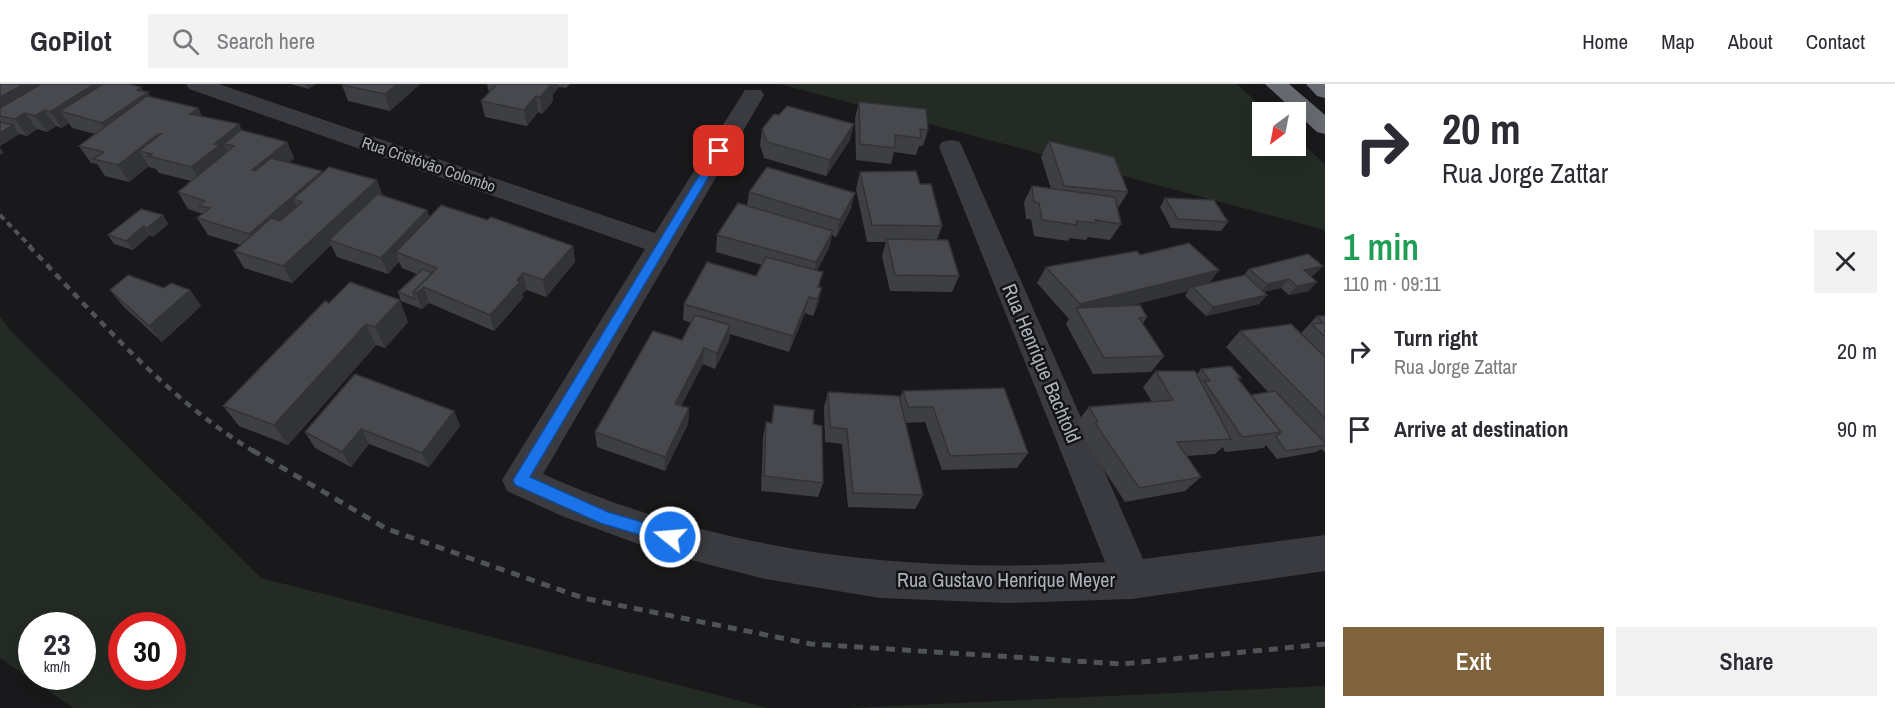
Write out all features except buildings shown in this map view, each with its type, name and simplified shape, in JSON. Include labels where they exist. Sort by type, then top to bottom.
[{"type":"highway","points":[[1276,84],[1325,127]]},
{"type":"highway","points":[[1317,84],[1325,91]]},
{"type":"street","name":"Rua Cristóvão Colombo","points":[[197,84],[662,245]]},
{"type":"street","points":[[662,245],[753,94]]},
{"type":"street","name":"Rua Henrique Bachtold","points":[[951,147],[1132,580]]},
{"type":"street","name":"Rua Gustavo Henrique Meyer","points":[[662,245],[520,480],[606,518],[713,550],[820,572],[922,582],[1132,580],[1325,553]]},
{"type":"shaded area","points":[[780,84],[1237,84],[1257,102],[1252,102],[1252,156],[1306,156],[1306,147],[1325,164],[1325,230]]},
{"type":"shaded area","points":[[0,317],[13,333],[261,578],[768,708],[73,708],[47,690],[96,690],[96,612],[18,612],[18,670],[0,658]]},
{"type":"shaded area","points":[[1325,686],[1325,708],[849,708]]},
{"type":"railway","points":[[0,215],[31,247]]},
{"type":"railway","points":[[29,246],[108,329],[164,383],[223,431],[255,452]]},
{"type":"railway","points":[[252,450],[387,529],[583,598],[811,644],[1122,664],[1325,644]]},
{"type":"route","points":[[670,537],[606,518],[520,480],[719,151]]}]
